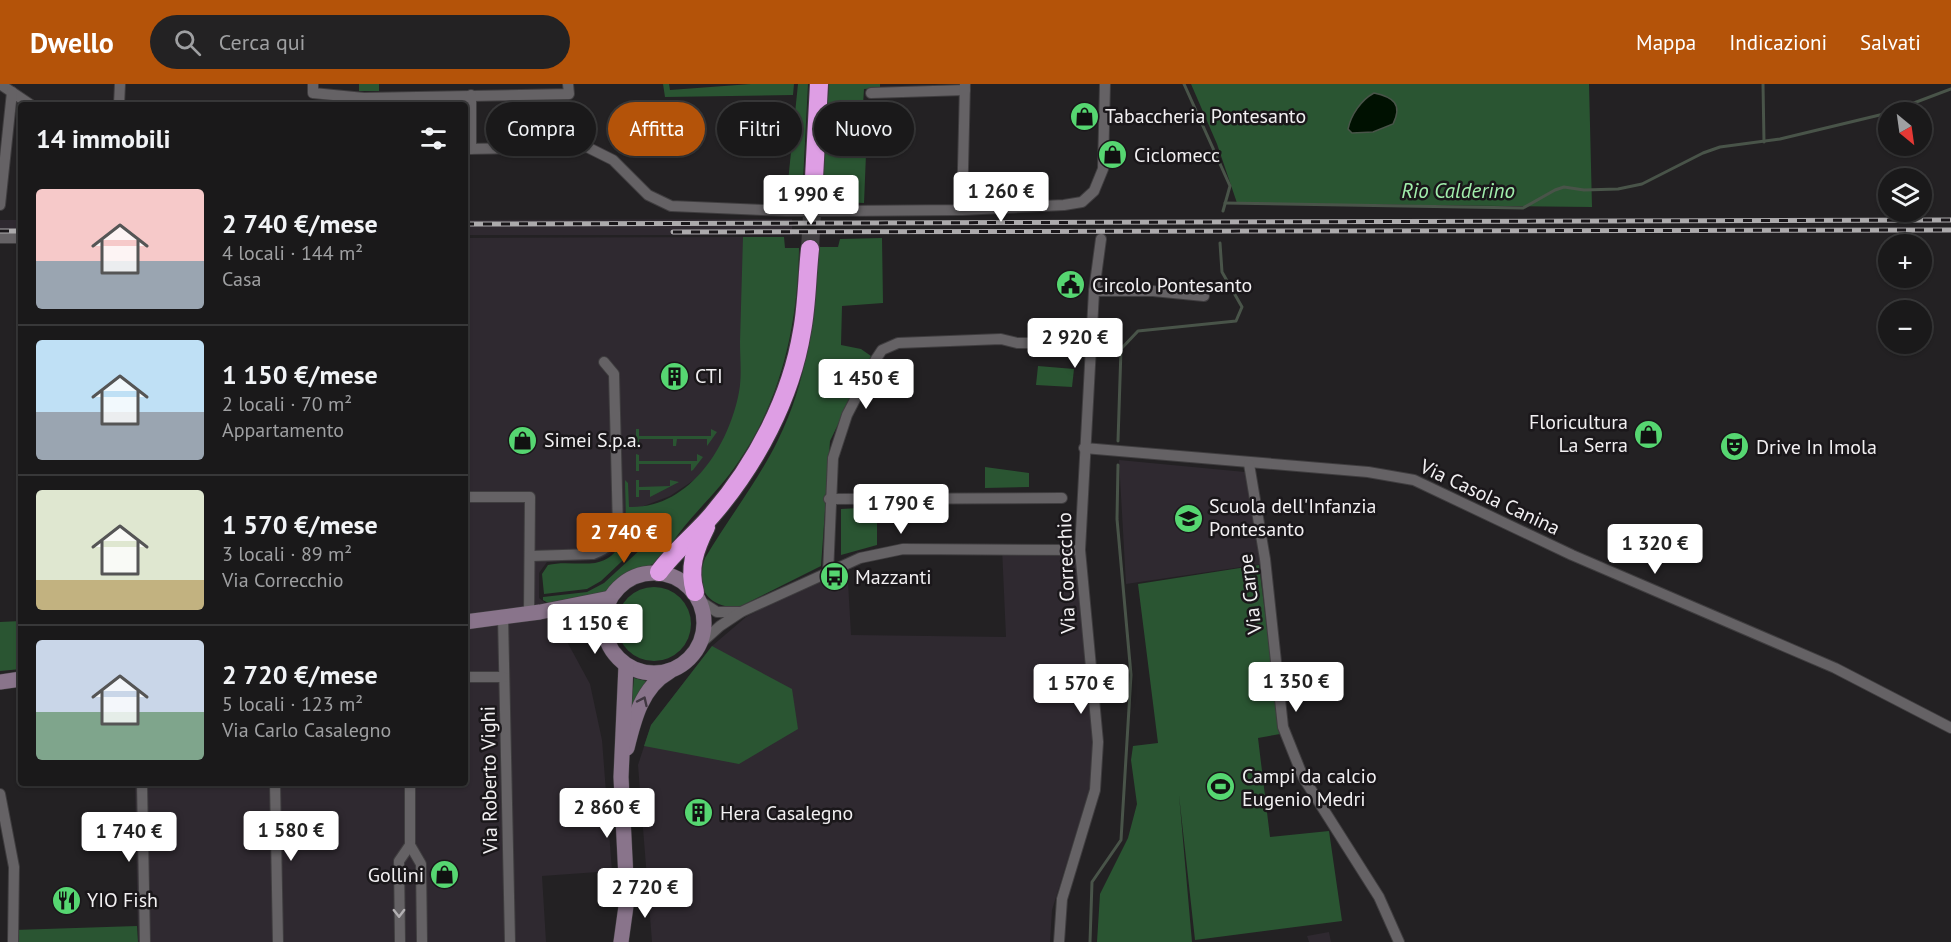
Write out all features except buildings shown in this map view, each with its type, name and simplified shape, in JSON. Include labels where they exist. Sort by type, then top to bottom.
[{"type":"highway","points":[[813,197],[819,84]]},
{"type":"highway","points":[[659,572],[712,515],[741,475],[775,420],[787,388],[802,331],[810,249]]},
{"type":"highway","points":[[697,596],[691,569],[696,549],[712,515]]},
{"type":"main road","points":[[621,777],[633,725],[645,695],[659,678],[683,664],[700,643],[705,622],[697,596],[673,575],[659,572],[636,575],[617,588],[610,598],[604,623],[610,647],[626,665],[655,673],[683,664]]},
{"type":"main road","points":[[468,622],[535,613],[610,598]]},
{"type":"main road","points":[[535,613],[578,616],[604,623]]},
{"type":"main road","points":[[626,665],[621,777],[631,942]]},
{"type":"main road","points":[[0,682],[18,679]]},
{"type":"main road","points":[[621,942],[627,899]]},
{"type":"street","points":[[0,84],[26,102]]},
{"type":"street","points":[[119,102],[120,84]]},
{"type":"street","points":[[313,84],[313,93],[364,98],[569,93],[568,84]]},
{"type":"street","points":[[471,95],[468,149],[587,147],[613,160],[648,195],[671,206],[836,212],[962,210],[1039,207],[1082,202],[1091,195],[1103,169],[1105,84]]},
{"type":"street","points":[[871,93],[965,87],[962,210]]},
{"type":"street","points":[[0,205],[12,93]]},
{"type":"street","points":[[0,238],[18,238]]},
{"type":"street","name":"Via Correcchio","points":[[1059,942],[1062,899],[1095,790],[1098,742],[1080,550],[1094,291],[1101,238]]},
{"type":"street","points":[[1094,291],[1153,291],[1204,296]]},
{"type":"street","points":[[828,574],[833,458],[847,415],[882,350],[898,343],[1006,341],[1091,343]]},
{"type":"street","points":[[531,556],[593,554],[609,546],[614,539],[618,528],[614,374],[604,362]]},
{"type":"street","name":"Via Casola Canina","points":[[1084,448],[1249,464],[1368,472],[1414,480],[1565,552],[1835,668],[1951,728]]},
{"type":"street","name":"Via Carpe","points":[[1249,464],[1265,559],[1283,727],[1302,777],[1379,897],[1399,942]]},
{"type":"street","points":[[468,497],[530,497],[535,613]]},
{"type":"street","points":[[830,500],[1062,498]]},
{"type":"street","points":[[700,643],[741,612],[860,558],[903,549],[1080,550]]},
{"type":"street","points":[[697,596],[717,612],[741,612]]},
{"type":"street","name":"Via Roberto Vighi","points":[[503,617],[510,942]]},
{"type":"street","points":[[468,677],[504,677]]},
{"type":"street","points":[[142,786],[145,942]]},
{"type":"street","points":[[275,786],[278,942]]},
{"type":"street","points":[[411,786],[410,845],[421,864],[422,942]]},
{"type":"street","points":[[0,794],[14,867],[14,942]]},
{"type":"street","points":[[400,942],[399,861],[410,845]]},
{"type":"shaded area","points":[[1374,93],[1394,102],[1397,111],[1393,124],[1373,132],[1352,133],[1348,129],[1354,113]]},
{"type":"shaded area","points":[[792,219],[792,235],[468,235],[468,220]]},
{"type":"shaded area","points":[[0,220],[18,220],[18,236],[0,236]]},
{"type":"shaded area","points":[[743,237],[747,391],[722,446],[700,476],[670,496],[623,514],[620,542],[609,555],[597,560],[547,562],[539,573],[539,598],[547,604],[548,623],[565,638],[590,684],[602,740],[612,871],[542,876],[546,942],[138,942],[135,786],[468,786],[468,238]]},
{"type":"shaded area","name":"Scuola dell'Infanzia Pontesanto","points":[[1119,460],[1245,472],[1262,564],[1126,584]]},
{"type":"shaded area","points":[[1002,548],[1083,551],[1102,749],[1052,910],[1050,942],[652,942],[638,765],[651,725],[712,646],[746,617],[847,565],[851,635],[1006,637]]},
{"type":"shaded area","points":[[1329,932],[1331,942],[1309,942],[1307,936]]},
{"type":"green space","points":[[359,84],[379,84],[379,91],[359,91]]},
{"type":"green space","points":[[663,84],[669,84],[670,90],[751,84],[794,84],[793,95],[665,97]]},
{"type":"green space","points":[[798,84],[808,84],[802,201],[786,201],[791,156],[802,156],[802,102],[796,102]]},
{"type":"green space","points":[[829,84],[880,84],[880,88],[864,89],[863,102],[828,102]]},
{"type":"green space","points":[[1191,84],[1589,84],[1592,207],[1237,203],[1217,144]]},
{"type":"green space","points":[[823,156],[866,156],[864,203],[820,201]]},
{"type":"green space","points":[[743,237],[784,237],[785,248],[799,248],[795,304],[785,359],[777,386],[754,437],[731,472],[670,546],[649,542],[639,545],[601,581],[587,589],[544,594],[542,574],[548,565],[595,563],[607,559],[616,551],[621,541],[626,517],[625,480],[628,483],[629,507],[651,505],[671,497],[688,485],[716,452],[734,412],[740,386]]},
{"type":"green space","points":[[882,238],[883,303],[842,306],[841,345],[861,349],[871,356],[830,441],[821,566],[739,607],[719,604],[711,600],[702,587],[702,568],[705,558],[770,455],[797,393],[812,322],[819,247],[838,247],[840,239]]},
{"type":"green space","points":[[1038,366],[1074,369],[1072,387],[1036,385]]},
{"type":"green space","points":[[636,429],[639,429],[639,436],[711,436],[711,429],[717,432],[707,446],[707,439],[677,439],[676,446],[673,446],[673,439],[639,439],[639,446],[636,445]]},
{"type":"green space","points":[[636,454],[639,455],[639,461],[697,461],[697,454],[703,457],[691,471],[691,464],[639,464],[639,471],[636,471]]},
{"type":"green space","points":[[985,467],[1029,473],[1029,487],[985,488]]},
{"type":"green space","points":[[636,480],[639,480],[639,487],[670,486],[670,480],[679,482],[650,497],[650,490],[639,490],[639,497],[636,497]]},
{"type":"green space","points":[[877,507],[877,545],[841,555],[841,509]]},
{"type":"green space","points":[[648,547],[665,552],[656,563],[622,575],[605,592],[591,598],[548,603],[543,600],[543,597],[587,592],[604,583],[641,549]]},
{"type":"green space","name":"Campi da calcio Eugenio Medri","points":[[1259,565],[1280,734],[1258,738],[1270,837],[1329,831],[1342,921],[1195,940],[1179,795],[1192,942],[1097,942],[1100,894],[1128,838],[1137,804],[1131,760],[1133,746],[1158,743],[1138,584]]},
{"type":"green space","points":[[654,587],[675,593],[685,603],[691,624],[685,645],[675,655],[654,661],[633,655],[623,645],[617,624],[623,603],[633,593]]},
{"type":"green space","points":[[18,621],[18,669],[0,671],[0,622]]},
{"type":"green space","points":[[712,646],[792,689],[798,729],[739,764],[644,746],[651,725]]},
{"type":"green space","points":[[634,678],[646,681],[631,711]]},
{"type":"green space","points":[[137,926],[138,942],[14,942],[14,930]]},
{"type":"waterway","points":[[1184,84],[1230,186],[1223,211]]},
{"type":"waterway","points":[[1763,84],[1764,142]]},
{"type":"waterway","name":"Rio Calderino","points":[[1917,102],[1951,89]]},
{"type":"waterway","name":"Rio Calderino","points":[[1225,203],[1523,208],[1564,187],[1584,190],[1618,189],[1642,184],[1703,153],[1720,147],[1780,139],[1878,115]]},
{"type":"waterway","points":[[1118,441],[1121,349],[1138,331],[1236,321],[1242,307],[1222,272],[1220,243]]},
{"type":"waterway","points":[[1090,942],[1092,882],[1121,840],[1131,675],[1117,519],[1118,465]]},
{"type":"tunnel","points":[[810,249],[813,197]]},
{"type":"railway","points":[[468,224],[1951,220]]},
{"type":"railway","points":[[673,232],[1951,230]]},
{"type":"railway","points":[[0,231],[18,231]]},
{"type":"place","name":"Tabaccheria Pontesanto","points":[[1084,116]]},
{"type":"place","name":"Ciclomecc","points":[[1113,155]]},
{"type":"place","name":"Circolo Pontesanto","points":[[1071,285]]},
{"type":"place","name":"CTI","points":[[674,376]]},
{"type":"place","name":"Floricultura La Serra","points":[[1649,434]]},
{"type":"place","name":"Simei S.p.a.","points":[[523,440]]},
{"type":"place","name":"Drive In Imola","points":[[1735,447]]},
{"type":"place","name":"Scuola dell'Infanzia Pontesanto","points":[[1188,518]]},
{"type":"place","name":"Mazzanti","points":[[834,577]]},
{"type":"place","name":"Campi da calcio Eugenio Medri","points":[[1221,787]]},
{"type":"place","name":"Hera Casalegno","points":[[699,813]]},
{"type":"place","name":"Gollini","points":[[445,875]]},
{"type":"place","name":"YIO Fish","points":[[66,900]]}]
